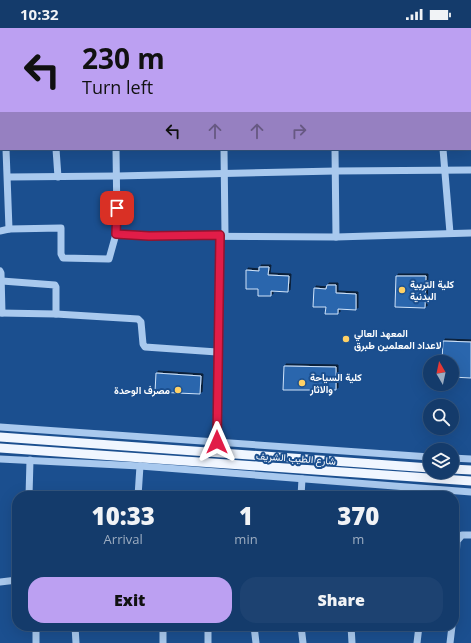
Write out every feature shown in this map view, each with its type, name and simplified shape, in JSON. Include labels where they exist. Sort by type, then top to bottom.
[{"type":"main road","name":"شارع الطيب الشريف","points":[[0,437],[423,467]]},
{"type":"main road","name":"شارع الطيب الشريف","points":[[0,448],[471,481]]},
{"type":"main road","points":[[459,469],[471,470]]},
{"type":"street","points":[[6,150],[9,228]]},
{"type":"street","points":[[56,150],[58,177]]},
{"type":"street","points":[[0,231],[9,228],[61,228],[63,258],[109,259],[116,234],[117,223],[116,150]]},
{"type":"street","points":[[217,442],[217,352],[224,150]]},
{"type":"street","points":[[335,150],[336,237]]},
{"type":"street","points":[[443,150],[450,233]]},
{"type":"street","points":[[8,177],[471,170]]},
{"type":"street","points":[[116,234],[149,236],[222,235],[336,237],[471,233]]},
{"type":"street","points":[[0,271],[2,281],[1,313],[56,314],[138,319],[141,322],[143,344],[145,347],[217,352]]},
{"type":"street","points":[[2,281],[55,285],[56,314]]},
{"type":"street","points":[[0,426],[423,457]]},
{"type":"street","points":[[0,459],[140,466],[302,479],[415,491]]},
{"type":"street","points":[[459,459],[471,460]]},
{"type":"street","points":[[29,491],[30,460]]},
{"type":"street","points":[[138,491],[140,466]]},
{"type":"street","points":[[301,491],[302,479]]},
{"type":"street","points":[[459,492],[471,492]]},
{"type":"street","points":[[459,539],[462,535],[471,534]]},
{"type":"street","points":[[0,582],[12,581]]},
{"type":"street","points":[[36,631],[36,643]]},
{"type":"street","points":[[75,631],[76,643]]},
{"type":"street","points":[[163,631],[163,643]]},
{"type":"street","points":[[208,631],[208,643]]},
{"type":"street","points":[[255,631],[256,643]]},
{"type":"street","points":[[302,631],[304,643]]},
{"type":"street","points":[[351,631],[352,643]]},
{"type":"street","points":[[418,643],[419,631]]},
{"type":"street","points":[[450,643],[451,631]]},
{"type":"building","points":[[259,267],[269,267],[268,275],[289,276],[288,292],[271,291],[271,296],[258,296],[258,289],[246,289],[246,270],[259,271]]},
{"type":"building","points":[[396,276],[426,276],[425,308],[395,307]]},
{"type":"building","points":[[327,285],[336,285],[336,293],[356,294],[356,310],[338,309],[338,314],[325,314],[326,307],[313,307],[314,288],[326,289]]},
{"type":"building","points":[[443,341],[471,342],[471,378],[459,377],[459,355],[442,355]]},
{"type":"building","points":[[284,366],[336,367],[336,390],[283,390]]},
{"type":"building","points":[[156,373],[201,376],[200,394],[155,392]]},
{"type":"place","name":"كلية التربية البدنية","points":[[402,290]]},
{"type":"place","name":"المعهد العالي لاعداد المعلمين طبرق","points":[[346,339]]},
{"type":"place","name":"كلية السياحة والاثار","points":[[302,383]]},
{"type":"place","name":"مصرف الوحدة","points":[[178,390]]},
{"type":"route","points":[[117,208],[116,234],[149,236],[220,235],[217,352],[217,442]]}]
